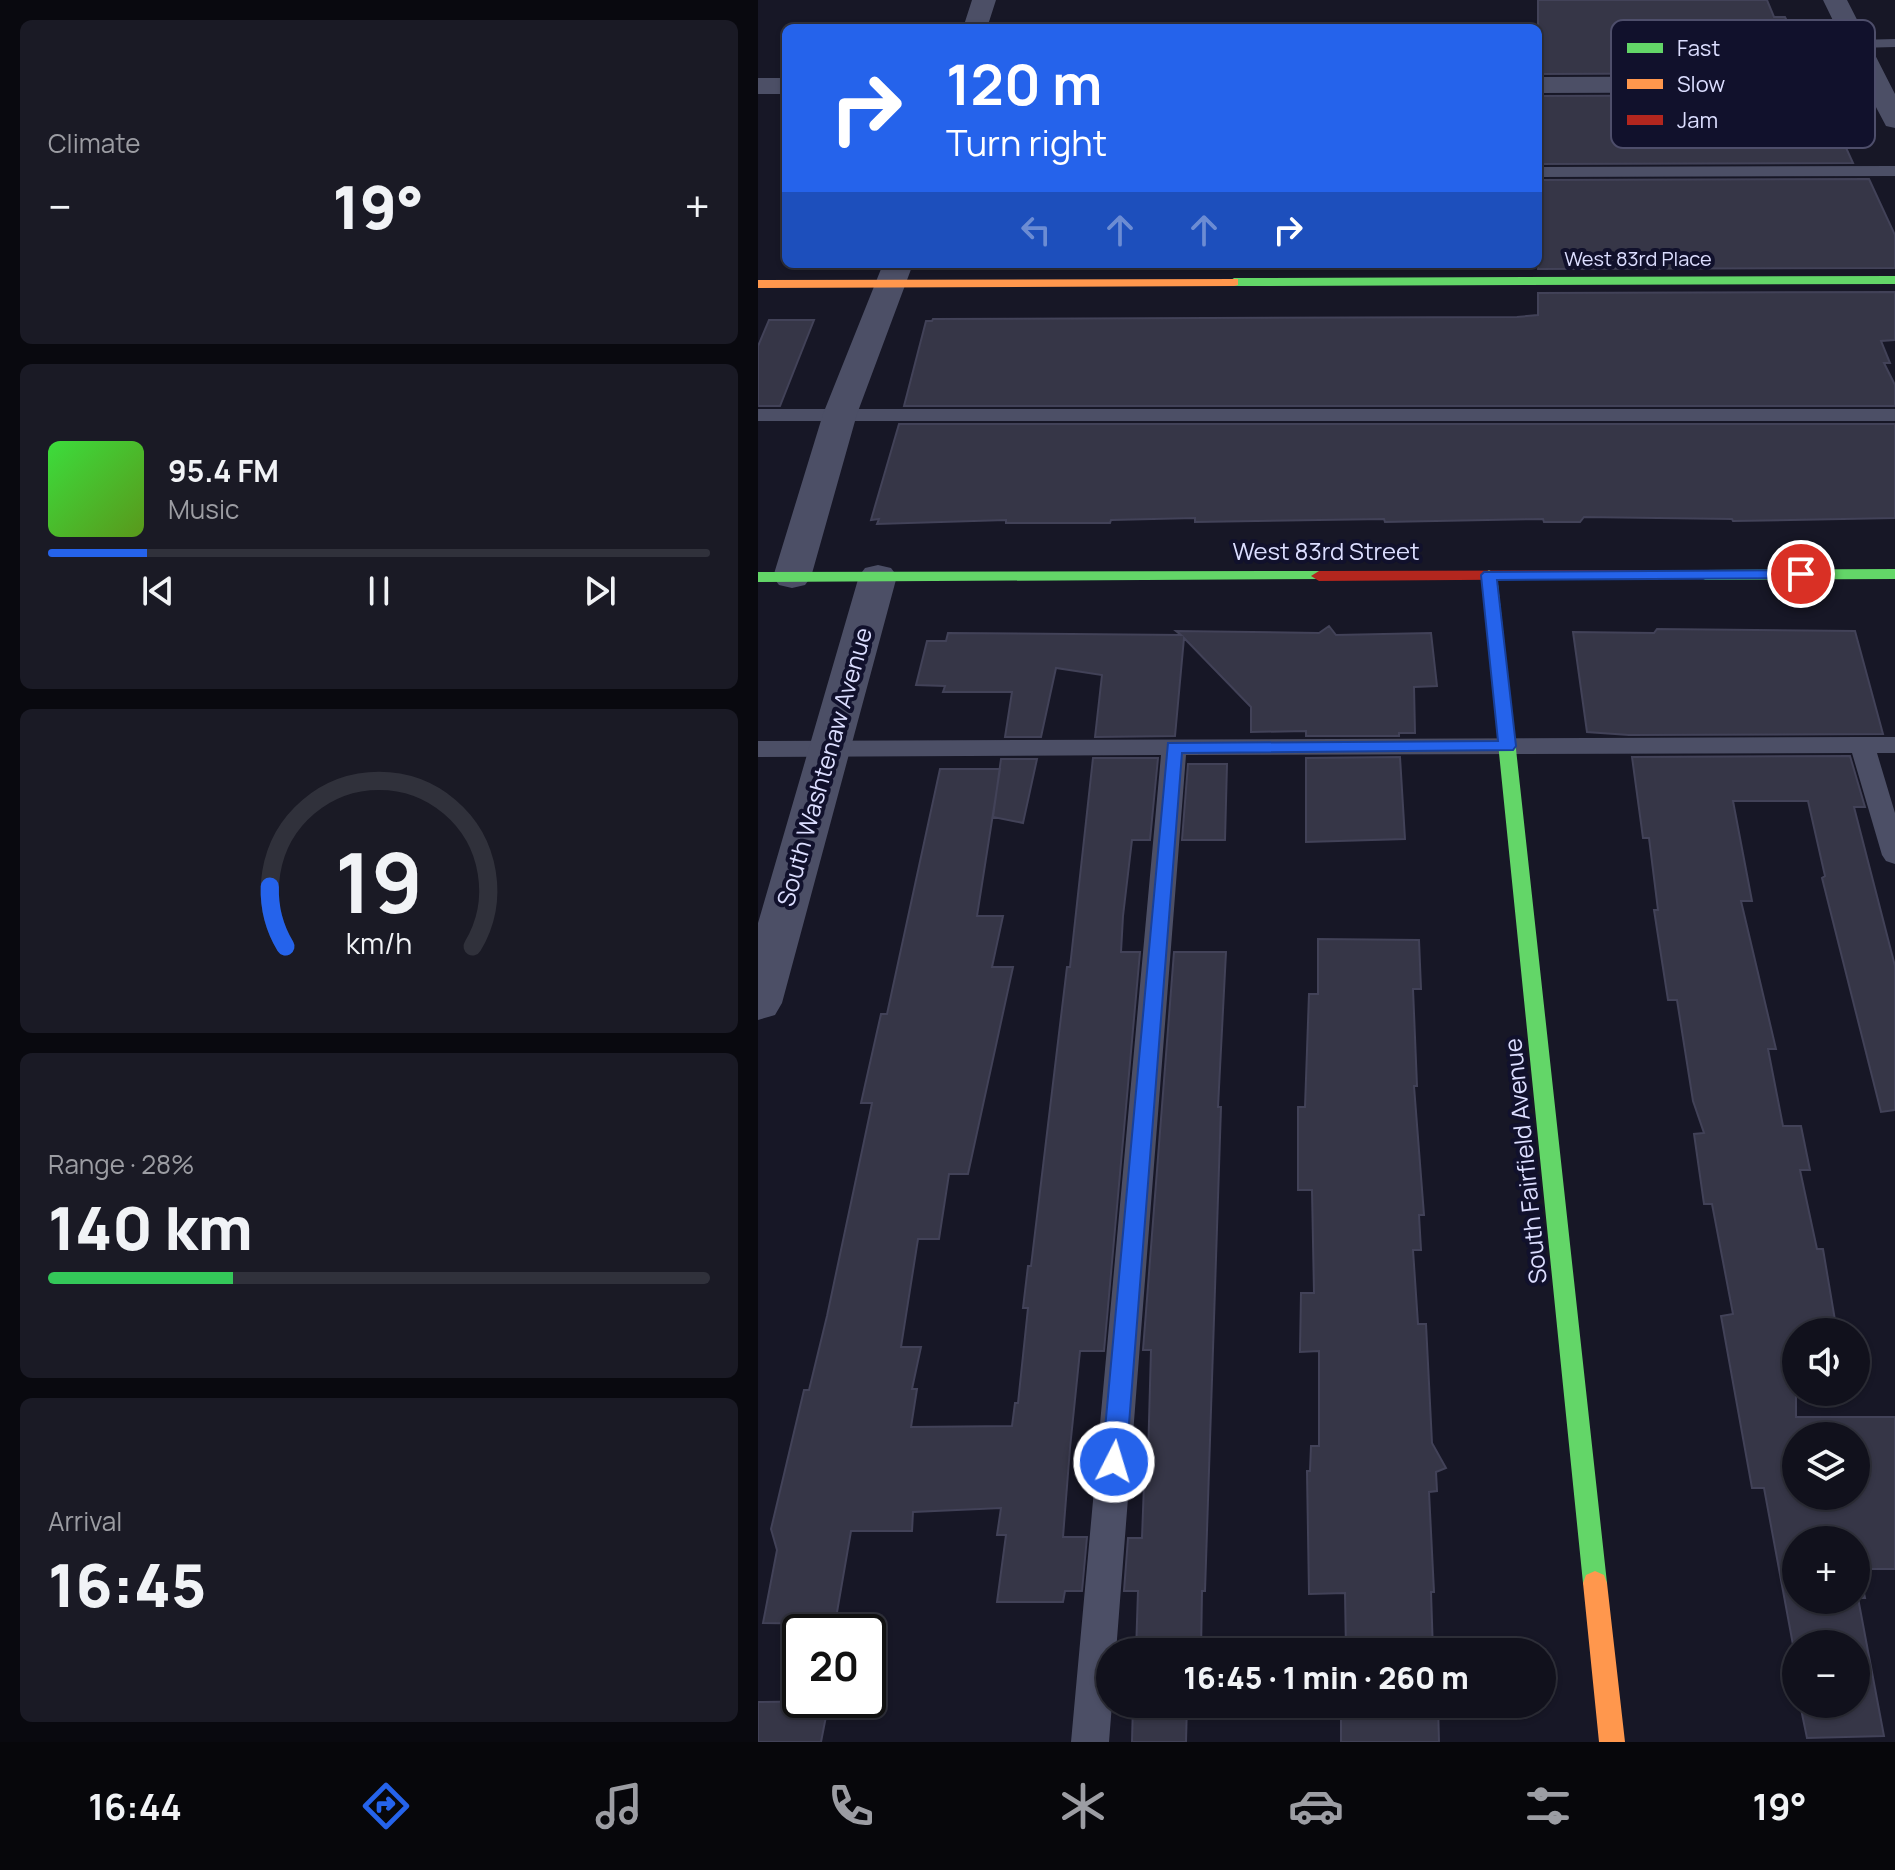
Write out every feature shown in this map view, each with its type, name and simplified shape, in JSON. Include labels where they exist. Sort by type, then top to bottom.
[{"type":"street","points":[[976,24],[984,0]]},
{"type":"street","points":[[1835,0],[1845,20]]},
{"type":"street","points":[[1875,80],[1895,120]]},
{"type":"street","points":[[1542,85],[1611,85]]},
{"type":"street","points":[[758,86],[782,86]]},
{"type":"street","points":[[792,577],[840,414],[893,274]]},
{"type":"street","name":"West 83rd Place","points":[[758,284],[893,274],[1895,280]]},
{"type":"street","name":"West 83rd Street","points":[[758,577],[1895,574]]},
{"type":"street","name":"South Fairfield Avenue","points":[[1489,575],[1612,1742]]},
{"type":"street","name":"South Washtenaw Avenue","points":[[758,1003],[878,576]]},
{"type":"lane","points":[[1875,44],[1895,43]]},
{"type":"lane","points":[[1542,172],[1895,171]]},
{"type":"lane","points":[[758,415],[1895,415]]},
{"type":"lane","points":[[1862,745],[1895,855]]},
{"type":"lane","points":[[758,749],[1895,745]]},
{"type":"lane","points":[[1090,1742],[1174,747]]},
{"type":"building","points":[[1538,0],[1767,0],[1774,17],[1785,17],[1786,20],[1611,20],[1611,74],[1542,74],[1542,24],[1538,24]]},
{"type":"building","points":[[1542,96],[1611,96],[1611,148],[1846,148],[1853,163],[1542,164]]},
{"type":"building","points":[[1869,179],[1895,235],[1895,268],[1538,269],[1542,268],[1542,180]]},
{"type":"building","points":[[1895,292],[1895,340],[1881,341],[1890,363],[1884,363],[1895,385],[1895,406],[904,406],[926,321],[933,319],[1517,317],[1538,315],[1538,293]]},
{"type":"building","points":[[769,320],[814,320],[780,406],[758,406],[758,346]]},
{"type":"building","points":[[899,424],[1895,424],[1895,518],[1733,521],[1584,517],[1580,522],[1544,522],[1543,519],[1385,522],[1384,519],[1195,522],[1195,518],[1111,520],[1110,523],[1006,523],[1006,520],[877,524],[879,519],[871,520]]},
{"type":"building","points":[[1329,626],[1336,635],[1431,633],[1437,686],[1414,687],[1415,733],[1399,733],[1399,736],[1306,736],[1306,731],[1251,732],[1251,707],[1184,638],[1175,736],[1095,737],[1102,675],[1056,668],[1041,737],[1005,737],[1012,692],[943,692],[945,686],[916,685],[927,641],[946,641],[948,633],[1319,633]]},
{"type":"building","points":[[1657,629],[1855,631],[1883,734],[1629,735],[1587,732],[1573,632],[1654,633]]},
{"type":"building","points":[[1850,756],[1865,807],[1854,807],[1895,966],[1895,1110],[1881,1112],[1822,878],[1825,876],[1808,801],[1733,801],[1752,901],[1741,901],[1776,1049],[1768,1049],[1783,1126],[1801,1126],[1810,1170],[1800,1170],[1817,1249],[1823,1249],[1835,1318],[1782,1318],[1782,1406],[1796,1406],[1796,1417],[1895,1417],[1895,1569],[1870,1569],[1870,1526],[1782,1526],[1782,1585],[1764,1488],[1752,1488],[1721,1316],[1733,1314],[1712,1204],[1704,1204],[1694,1134],[1704,1133],[1693,1101],[1677,1000],[1668,1000],[1654,910],[1658,910],[1649,838],[1643,838],[1632,757]]},
{"type":"building","points":[[1400,757],[1405,839],[1306,842],[1306,758]]},
{"type":"building","points":[[1093,758],[1158,758],[1150,840],[1132,840],[1123,916],[1121,952],[1140,952],[1104,1351],[1080,1351],[1070,1448],[1063,1537],[1087,1537],[1082,1591],[1065,1591],[1063,1602],[997,1602],[1006,1535],[997,1535],[1001,1508],[913,1512],[912,1531],[851,1531],[837,1614],[782,1614],[782,1623],[763,1623],[777,1550],[771,1529],[804,1390],[809,1390],[827,1316],[872,1103],[861,1103],[881,1014],[887,1014],[940,769],[1000,769],[977,916],[1003,916],[992,967],[1013,967],[968,1174],[949,1174],[939,1239],[918,1239],[901,1347],[921,1347],[912,1389],[917,1389],[911,1427],[1012,1426],[1015,1403],[1018,1403],[1028,1308],[1023,1308],[1028,1266],[1031,1266],[1067,967],[1070,967]]},
{"type":"building","points":[[1001,759],[1037,759],[1023,823],[993,817]]},
{"type":"building","points":[[1188,764],[1227,764],[1225,840],[1182,840]]},
{"type":"building","points":[[1318,939],[1419,940],[1421,989],[1413,989],[1417,1086],[1414,1086],[1424,1215],[1419,1215],[1421,1250],[1413,1250],[1418,1324],[1426,1324],[1432,1443],[1446,1468],[1436,1472],[1437,1491],[1429,1492],[1434,1592],[1431,1592],[1433,1638],[1346,1638],[1345,1593],[1309,1594],[1307,1471],[1310,1471],[1311,1446],[1319,1446],[1319,1351],[1300,1352],[1301,1293],[1314,1293],[1312,1190],[1298,1190],[1298,1107],[1305,1107],[1309,994],[1318,994]]},
{"type":"building","points":[[1174,952],[1226,952],[1218,1107],[1221,1107],[1201,1638],[1136,1638],[1138,1591],[1124,1591],[1128,1538],[1142,1538],[1151,1350],[1143,1350]]},
{"type":"building","points":[[1787,1614],[1861,1614],[1864,1630],[1790,1630]]},
{"type":"building","points":[[1870,1662],[1884,1736],[1807,1738],[1803,1718],[1870,1718]]},
{"type":"building","points":[[758,1702],[782,1702],[782,1718],[826,1718],[821,1742],[758,1742]]},
{"type":"building","points":[[1133,1718],[1187,1718],[1186,1742],[1132,1742]]},
{"type":"building","points":[[1341,1718],[1438,1718],[1439,1742],[1341,1742]]},
{"type":"traffic: fast","points":[[1234,282],[1895,280]]},
{"type":"traffic: fast","points":[[1705,575],[1895,574]]},
{"type":"traffic: fast","points":[[1489,575],[1595,1583]]},
{"type":"traffic: fast","points":[[758,577],[1319,576]]},
{"type":"traffic: slow","points":[[758,284],[1234,282]]},
{"type":"traffic: slow","points":[[1595,1583],[1612,1742]]},
{"type":"traffic: jam","points":[[1319,576],[1705,575]]},
{"type":"route","points":[[1114,1462],[1174,747],[1507,746],[1489,575],[1801,574]]}]
